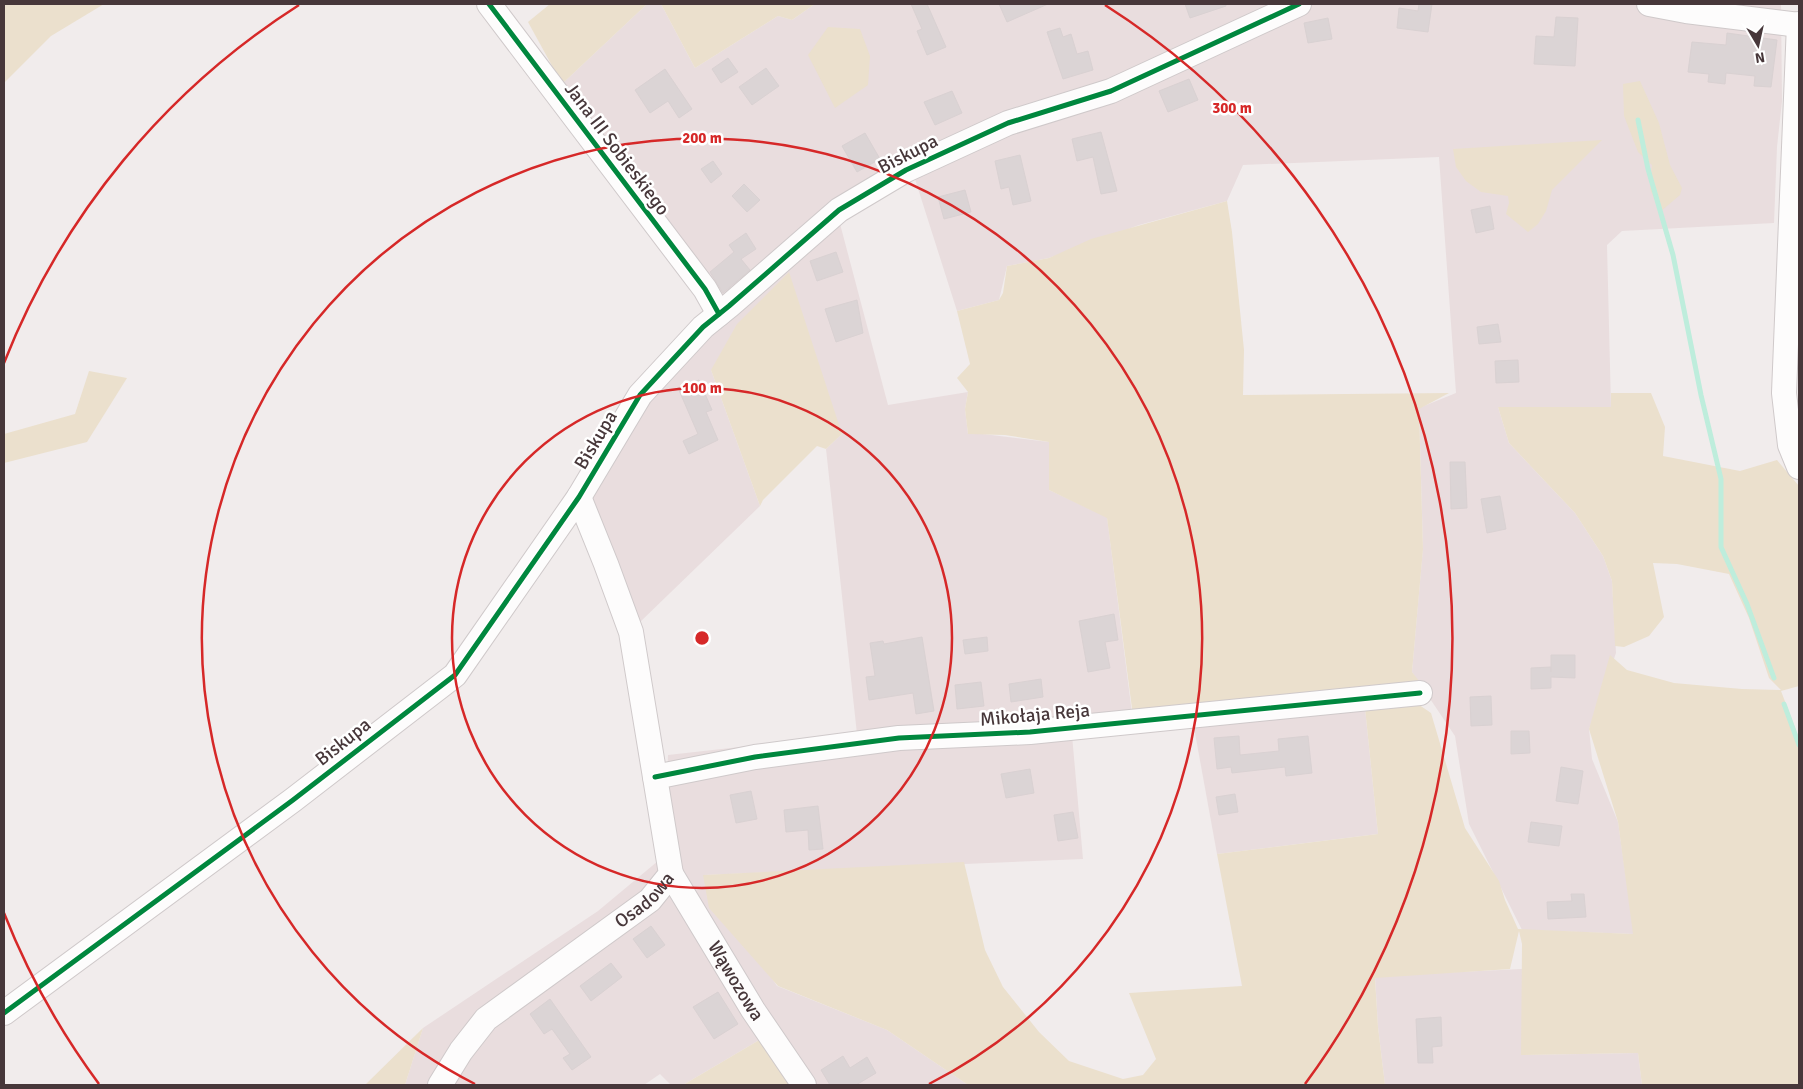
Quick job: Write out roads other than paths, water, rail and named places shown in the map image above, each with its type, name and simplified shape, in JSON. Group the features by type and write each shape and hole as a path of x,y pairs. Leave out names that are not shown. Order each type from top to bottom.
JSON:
{"street":[{"name":"Jana III Sobieskiego","path":"489,4 705,289 719,314"},
{"name":"Biskupa","path":"4,1013 293,800 455,675 579,497 640,394 703,326 839,210 906,170 1008,123 1111,91 1299,4"},
{"path":"1649,4 1686,11 1799,25 1784,393 1790,445 1799,467"},
{"name":"Osadowa","path":"440,1085 486,1019 650,900 671,874 631,632 579,497"},
{"name":"Mikołaja Reja","path":"655,777 755,756 899,738 1030,732 1420,693"},
{"name":"Wąwozowa","path":"671,874 753,1010 804,1085"}],"waterway":[{"path":"1638,120 1648,169 1673,255 1701,395 1721,479 1721,547 1747,604 1774,678"},
{"path":"1784,704 1799,745"}]}
